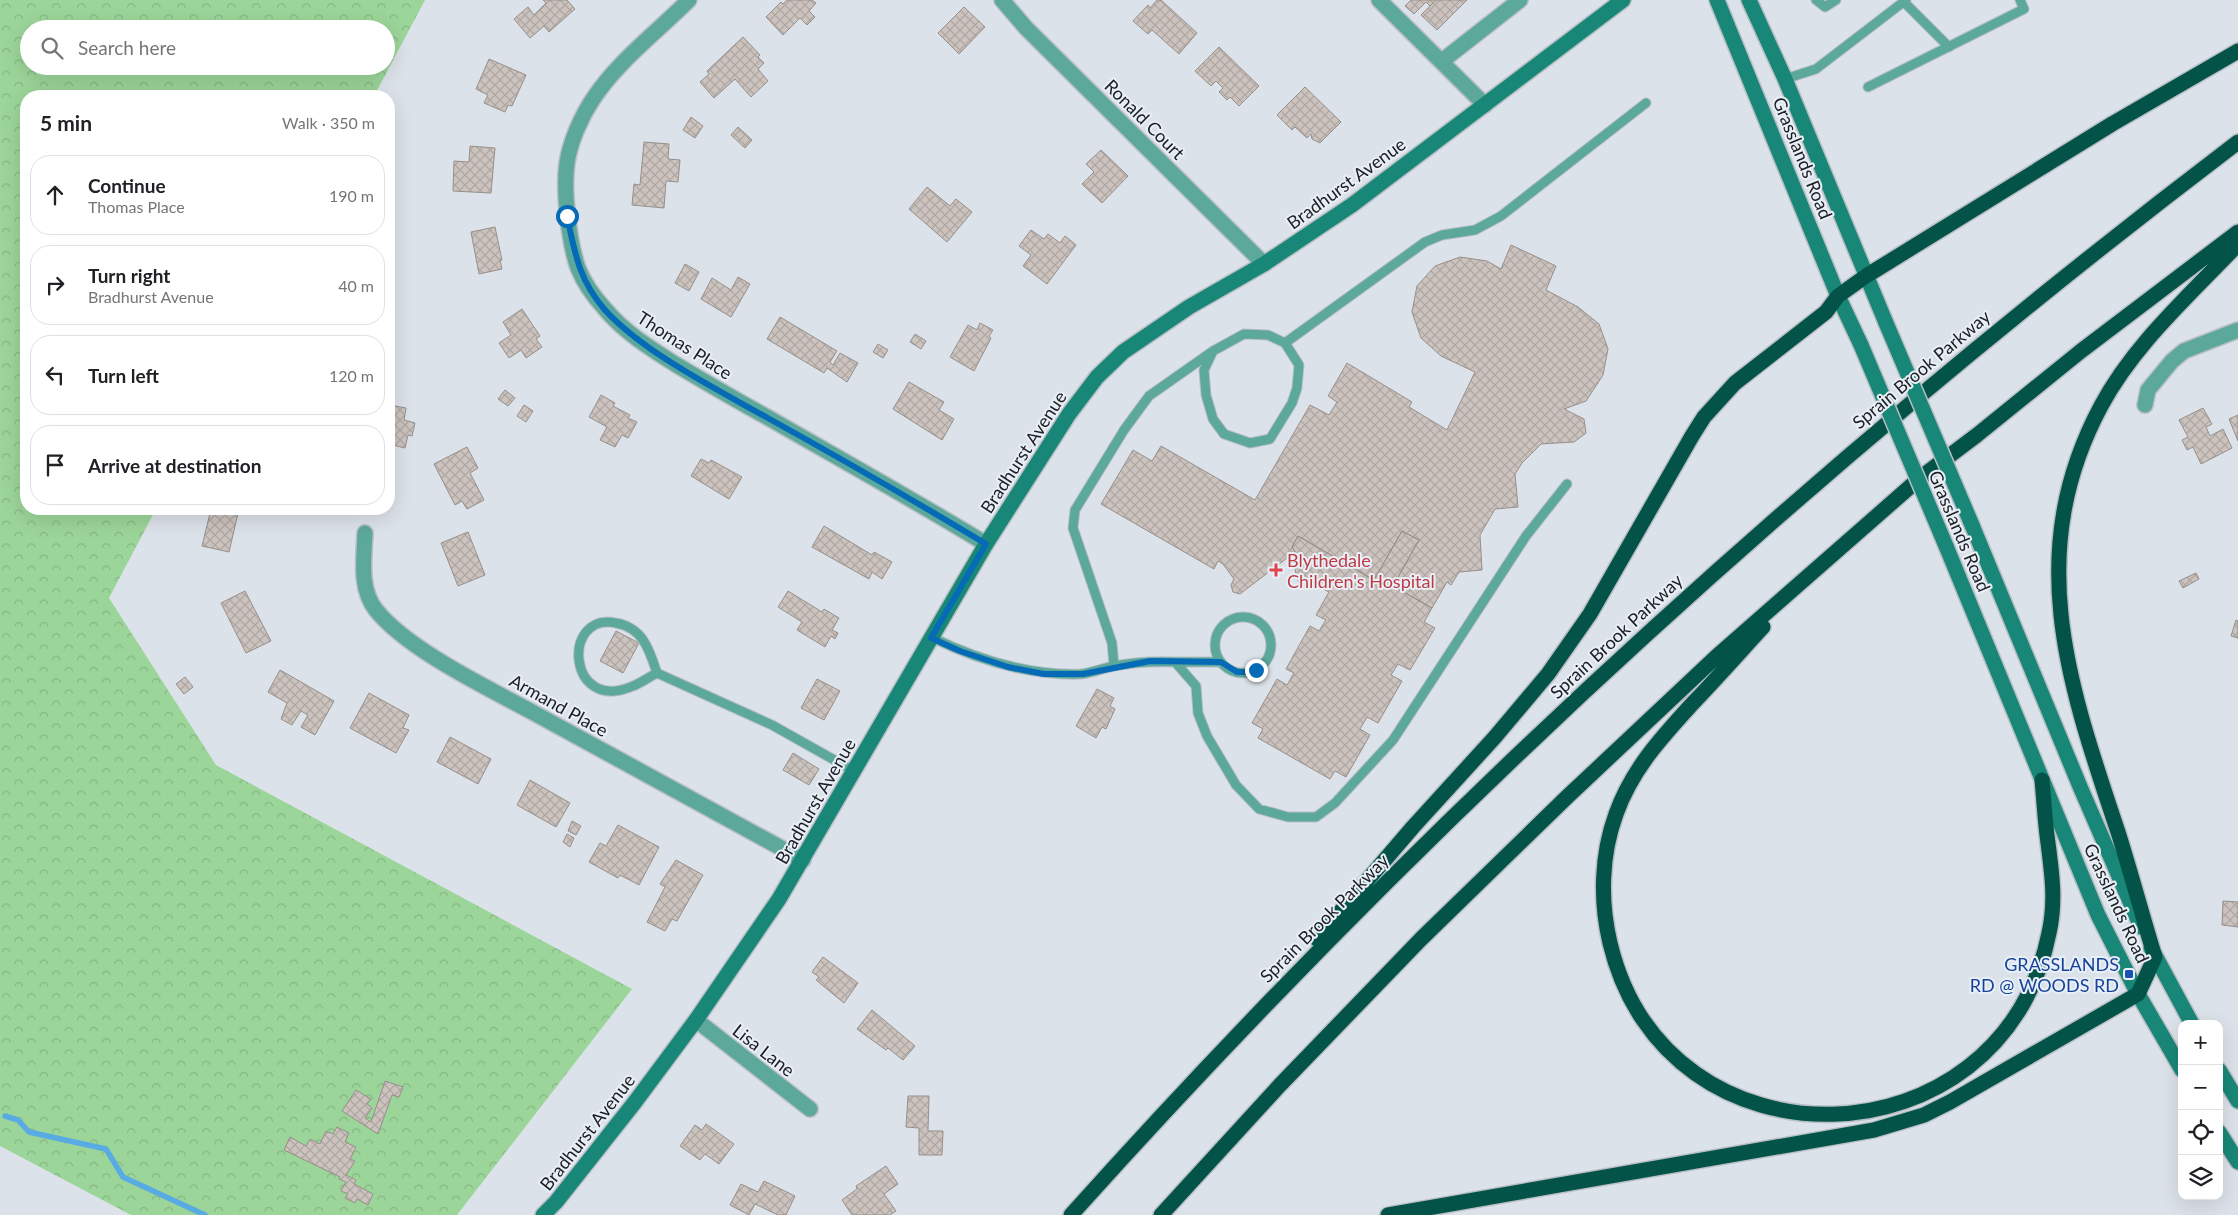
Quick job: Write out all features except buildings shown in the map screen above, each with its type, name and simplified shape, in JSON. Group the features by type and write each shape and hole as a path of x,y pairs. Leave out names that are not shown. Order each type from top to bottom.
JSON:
{"highway":[{"path":"1207,1066 1548,674 1590,614 1674,463 1704,418 1735,384 1826,312 1838,296 1866,276 2120,119 2238,51"},
{"name":"Sprain Brook Parkway","path":"1071,1215 1207,1066 1445,822 1545,727 1693,591 1826,474 2007,323 2238,142"},
{"path":"1160,1215 1280,1085 1421,939 1618,749 1819,566 1920,478 1977,435 2081,351 2238,232"},
{"path":"1388,1215 1865,1132 1900,1123 1924,1114 1974,1089 2138,994 2155,957 2100,778 2069,665 2057,589 2060,534 2064,507 2078,456 2088,432 2111,389 2148,339 2238,244"},
{"path":"1819,566 1657,742 1632,778 1614,817 1604,861 1604,909 1608,934 1622,983 1647,1026 1664,1046 1695,1072 1722,1090 1749,1102 1776,1110 1803,1114 1831,1116 1859,1113 1886,1107 1910,1099 1953,1077 1989,1048 2004,1032 2025,1000 2043,957 2049,933 2054,886 2042,780"}],"main road":[{"name":"Bradhurst Avenue","path":"543,1215 556,1202 635,1102 725,981 803,860 986,544 1069,414 1097,376 1123,352 1183,312 1264,264 1352,205 1623,0"},
{"name":"Grasslands Road","path":"1717,0 1838,296 1861,345 1946,546 2098,915 2138,994 2179,1065"},
{"name":"Grasslands Road","path":"1749,0 1972,524 2084,798 2155,957 2190,1020"},
{"path":"2223,1077 2238,1101"},
{"path":"2223,1138 2238,1162"}],"street":[{"name":"Thomas Place","path":"689,0 622,63 593,100 574,138 567,162 567,216 578,267 590,289 605,309 627,332 664,357 716,389 896,490 986,544"},
{"name":"Ronald Court","path":"1002,0 1026,28 1264,264"},
{"path":"1379,0 1485,105"},
{"path":"1442,61 1520,0"},
{"path":"2145,405 2148,390 2172,361 2184,352 2238,330"},
{"name":"Armand Place","path":"366,533 364,580 369,599 375,610 408,640 479,683 803,860"},
{"name":"Lisa Lane","path":"696,1020 810,1109"}],"lane":[{"path":"1816,0 1826,7 1836,0"},
{"path":"1868,87 2024,9 2020,0"},
{"path":"1784,79 1816,70 1905,1 1949,47"},
{"path":"1285,343 1424,242 1442,235 1475,230 1501,216 1646,103"},
{"path":"1114,666 1112,643 1073,528 1075,510 1124,430 1149,396 1213,351 1244,334 1268,335 1285,343 1299,365 1297,388 1292,403 1270,438 1250,444 1224,434 1213,419 1206,395 1204,370 1213,351"},
{"path":"1175,662 1196,686 1198,713 1207,736 1236,785 1259,809 1288,818 1316,817 1335,804 1393,740 1526,536 1567,484"},
{"path":"931,638 976,657 1008,667 1044,674 1083,674 1114,666 1150,661 1221,662 1237,672 1246,672 1256,670 1264,664 1269,656 1271,647 1270,637 1260,622 1244,617 1227,622 1220,629 1215,645 1221,662"},
{"path":"656,673 632,687 609,690 599,688 588,681 582,674 578,663 579,648 591,627 603,622 629,626 639,633 647,644 656,673 772,725 854,771"}],"green space":[{"path":"0,0 425,0 395,56 395,20 20,20 20,75 385,75 377,90 20,90 20,515 153,515 109,598 216,765 632,989 457,1215 131,1215 0,1146"}],"waterway":[{"path":"5,1116 18,1120 29,1132 106,1149 123,1177 205,1215"}],"place":[{"name":"Blythedale Children's Hospital","path":"1276,570"},
{"name":"GRASSLANDS RD @ WOODS RD","path":"2129,974"}],"route":[{"path":"567,216 578,267 590,289 605,309 627,332 716,389 905,495 986,544 931,638 960,651 1008,667 1044,674 1083,674 1114,666 1150,661 1221,662 1237,672 1256,670"}]}
